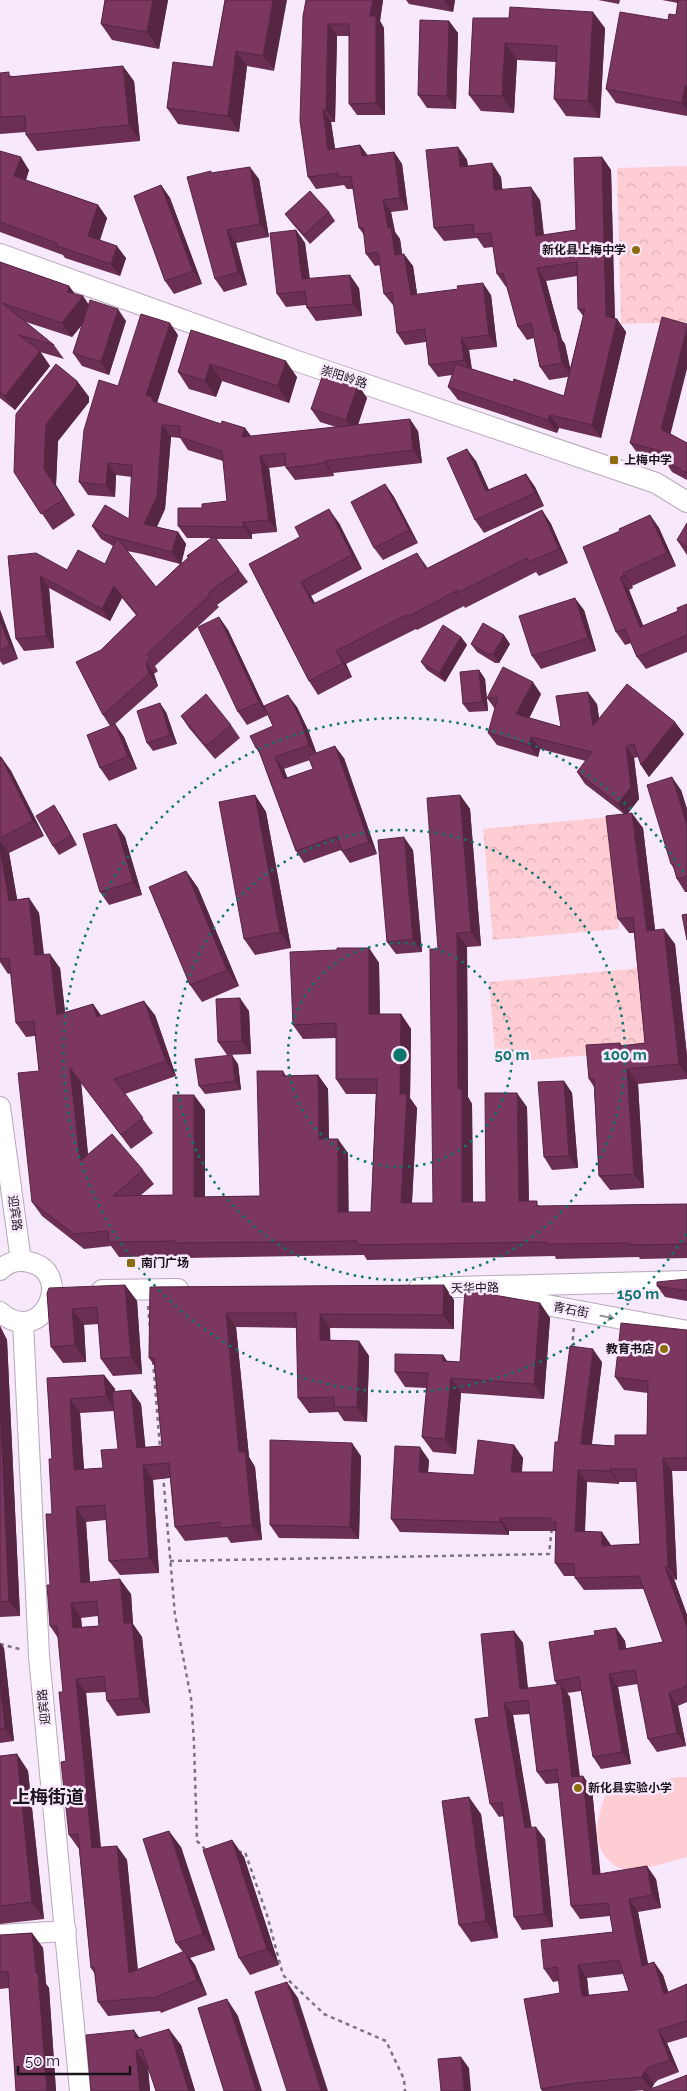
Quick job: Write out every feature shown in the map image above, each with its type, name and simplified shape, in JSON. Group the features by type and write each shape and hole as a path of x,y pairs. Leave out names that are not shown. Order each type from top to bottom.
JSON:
{"street":[{"name":"崇阳岭路","path":"0,254 297,361 656,483 687,502"},
{"name":"迎宾路","path":"0,1107 21,1260"},
{"path":"0,1270 11,1263 21,1260 31,1262 40,1266 47,1274 68,1290"},
{"name":"天华中路","path":"396,1288 687,1281"},
{"name":"青石街","path":"456,1288 687,1332"},
{"path":"0,1312 9,1319 23,1322 38,1318 50,1303 68,1290 198,1289"},
{"name":"迎宾路","path":"23,1322 39,1656 80,2091"},
{"path":"0,1935 66,1931"}],"path":[{"path":"148,1290 150,1333"},
{"path":"572,1350 576,1311"},
{"path":"152,1352 161,1452"},
{"path":"162,1472 175,1615 190,1698 194,1743 197,1841 212,1854"},
{"path":"170,1561 549,1554 552,1525"},
{"path":"237,1853 245,1852 267,1916 283,1975 324,2014 386,2041 404,2079 405,2091"}],"green space":[{"path":"687,166 687,322 621,324 617,168"},
{"path":"609,817 619,929 493,940 483,829"},
{"path":"641,968 648,1050 496,1063 489,982"},
{"path":"677,1777 687,1777 687,1857 643,1868 617,1868 605,1856 598,1840 598,1822 605,1796 617,1790"}],"building":[{"path":"105,0 153,0 147,32 101,24"},
{"path":"225,0 273,0 263,56 236,51 228,116 167,108 173,62 213,67"},
{"path":"306,0 373,0 370,16 376,16 376,103 349,104 349,24 328,24 326,110 323,110 328,150 360,145 362,156 394,152 400,198 383,200 388,228 391,227 395,255 404,254 411,295 458,289 457,286 483,283 489,335 461,338 464,360 429,365 425,329 397,333 392,292 384,294 378,252 366,254 363,227 359,228 351,176 339,177 338,173 308,177 300,121 303,16"},
{"path":"678,0 687,0 687,86 685,86 682,103 606,89 620,12 668,20 669,14 676,15"},
{"path":"510,7 593,12 588,101 554,99 557,46 505,43 502,96 469,95 473,18 509,18"},
{"path":"420,20 449,21 447,96 418,95"},
{"path":"123,66 129,125 26,135 25,116 0,117 0,73 9,72 9,77"},
{"path":"458,147 460,167 492,163 494,190 531,187 536,236 576,230 574,158 602,157 606,316 617,319 592,425 550,415 548,420 448,387 456,364 513,382 514,379 564,396 585,309 578,309 577,262 537,268 554,332 556,331 562,363 540,367 531,323 518,327 503,273 497,274 491,233 474,234 473,224 434,228 426,150"},
{"path":"0,151 21,157 14,176 98,205 88,236 117,246 111,264 57,246 57,243 0,222"},
{"path":"250,167 260,224 227,230 238,272 215,279 187,177 211,171 211,173"},
{"path":"161,185 193,271 165,281 134,196"},
{"path":"310,191 329,212 304,235 285,214"},
{"path":"296,230 302,279 350,275 353,304 307,308 305,291 277,294 270,233"},
{"path":"0,262 69,286 68,292 83,296 62,323 2,303 54,345 19,335 40,351 5,396 0,392"},
{"path":"90,300 118,309 101,362 73,353"},
{"path":"141,314 170,323 146,395 153,398 152,401 221,424 222,421 245,428 242,437 410,419 413,450 286,468 285,453 260,456 269,520 243,522 244,527 178,526 178,508 202,508 202,504 227,501 222,451 180,437 180,426 162,425 157,497 144,524 178,532 172,552 106,535 92,526 105,505 129,519 132,465 108,463 106,485 79,482 84,430 99,380 118,386"},
{"path":"662,317 687,324 661,429 687,443 687,473 665,461 669,453 630,443"},
{"path":"191,330 286,361 278,386 210,364 205,381 178,372"},
{"path":"56,364 77,381 77,385 46,424 44,469 64,499 41,514 14,472 16,414"},
{"path":"323,374 358,385 346,420 311,409"},
{"path":"467,449 486,491 526,474 535,493 475,520 447,458"},
{"path":"385,484 409,530 374,548 351,502"},
{"path":"329,509 352,555 301,582 313,604 417,553 426,569 542,510 559,549 529,562 527,558 455,594 458,590 407,617 406,615 336,651 343,663 309,681 249,564 300,537 295,527"},
{"path":"650,515 667,553 623,573 624,576 620,577 640,627 678,611 677,608 687,604 687,635 637,657 625,629 616,632 583,547 620,531 619,529"},
{"path":"687,523 687,547 677,540"},
{"path":"214,536 239,570 208,593 210,595 147,654 150,658 146,662 149,674 103,715 76,662 101,650 137,615 114,586 102,609 40,576 46,636 16,639 8,556 36,553 67,570 78,550 105,564 117,538 156,587 189,557 187,556"},
{"path":"575,598 588,638 532,656 519,616"},
{"path":"219,617 259,702 238,712 198,627"},
{"path":"0,621 10,646 0,650"},
{"path":"483,623 504,635 493,654 488,654 471,644"},
{"path":"443,625 461,637 439,673 421,662"},
{"path":"503,667 533,682 516,714 561,727 556,696 588,692 593,726 627,684 675,722 641,765 634,744 626,746 631,787 618,804 577,772 592,752 531,737 529,745 488,733 498,697 487,698"},
{"path":"479,670 482,702 463,704 460,672"},
{"path":"206,694 231,725 206,746 181,716"},
{"path":"288,695 300,718 309,745 275,757 284,779 313,769 308,756 335,746 369,842 342,851 337,836 296,851 258,748 256,748 250,736 273,726 264,706"},
{"path":"160,703 170,735 147,743 137,711"},
{"path":"115,724 128,756 100,768 87,735"},
{"path":"0,757 33,821 0,838"},
{"path":"672,777 687,825 687,876 677,879 647,785"},
{"path":"255,795 280,932 244,939 219,802"},
{"path":"460,795 471,932 457,933 458,1089 462,1089 462,1202 486,1202 485,1093 517,1093 519,1201 537,1201 537,1206 687,1204 687,1244 546,1244 546,1242 357,1245 357,1241 109,1242 108,1231 74,1234 32,1202 18,1073 39,1071 34,1021 16,1023 9,958 0,959 0,848 9,901 29,898 35,955 50,954 57,1015 93,1004 97,1017 144,1001 166,1061 114,1079 143,1118 121,1135 70,1068 80,1161 112,1134 143,1170 113,1196 173,1195 173,1095 194,1095 194,1197 260,1196 257,1071 283,1071 283,1076 318,1075 319,1139 338,1139 338,1212 371,1212 377,1079 336,1079 336,1023 293,1025 290,952 337,950 337,948 369,948 369,1014 401,1014 400,1094 407,1094 401,1203 433,1203 430,949 438,949 427,798"},
{"path":"54,805 71,836 53,846 36,816"},
{"path":"632,813 647,931 664,929 679,1064 627,1069 634,1174 599,1176 594,1079 589,1079 586,1045 620,1043 620,1046 645,1043 633,917 618,919 606,816"},
{"path":"116,824 133,882 100,892 83,834"},
{"path":"404,837 413,939 387,942 378,840"},
{"path":"186,871 227,970 190,985 149,887"},
{"path":"687,914 687,940 682,915"},
{"path":"240,998 242,1041 218,1042 216,999"},
{"path":"232,1055 235,1081 199,1086 195,1059"},
{"path":"564,1081 569,1156 544,1157 538,1082"},
{"path":"687,1279 687,1291 657,1286 657,1282"},
{"path":"125,1285 131,1357 101,1359 97,1307 72,1309 75,1345 51,1347 47,1293 49,1288"},
{"path":"444,1285 443,1315 320,1314 320,1340 359,1341 357,1407 334,1407 334,1397 298,1398 296,1313 226,1313 239,1452 245,1452 252,1525 220,1528 220,1522 175,1527 169,1463 143,1465 149,1558 109,1561 105,1505 76,1507 81,1583 120,1579 124,1623 132,1623 140,1698 107,1701 104,1676 76,1679 92,1848 117,1846 129,1973 185,1951 197,1980 151,1999 150,1997 98,2002 94,1967 91,1968 78,1834 69,1835 61,1762 66,1761 59,1692 63,1692 57,1626 50,1626 47,1585 50,1585 46,1514 52,1514 49,1459 52,1459 47,1378 104,1375 106,1396 70,1399 74,1470 103,1468 101,1450 118,1449 112,1392 131,1390 137,1448 162,1446 154,1358 149,1358 150,1287","holes":["97,1601 99,1626 73,1628 71,1603"]},
{"path":"465,1290 540,1303 534,1384 451,1378 445,1439 422,1437 428,1373 395,1372 395,1354 443,1355 443,1361 460,1362"},
{"path":"621,1323 687,1330 687,1458 663,1458 668,1567 665,1567 687,1627 687,1686 669,1693 677,1733 648,1739 635,1670 609,1674 622,1752 593,1757 579,1677 555,1681 549,1642 595,1635 594,1631 616,1628 619,1650 663,1642 639,1576 575,1578 574,1564 555,1563 556,1522 551,1522 551,1518 500,1518 500,1522 391,1519 395,1446 420,1447 419,1472 474,1475 478,1440 514,1445 511,1472 553,1472 555,1442 558,1442 570,1346 593,1349 581,1444 615,1446 615,1435 647,1435 648,1381 615,1377","holes":["610,1469 636,1469 640,1544 602,1546 602,1532 575,1531 578,1470 610,1471"]},
{"path":"0,1399 9,1601 0,1602"},
{"path":"270,1440 352,1443 350,1527 270,1525"},
{"path":"514,1631 520,1689 561,1684 572,1777 583,1776 593,1875 647,1866 652,1895 629,1899 642,1966 654,1962 664,1994 687,1984 687,2023 686,2021 658,2030 670,2060 649,2067 642,2077 576,2083 541,2089 524,1999 560,1993 557,1967 544,1969 541,1940 613,1932 608,1903 571,1906 557,1769 537,1772 528,1700 504,1703 525,1828 536,1827 544,1914 514,1917 502,1802 490,1804 475,1719 489,1717 481,1634","holes":["619,1960 629,1991 582,1996 578,1965"]},
{"path":"0,1682 5,1728 0,1729"},
{"path":"17,1754 32,1902 0,1906 0,1756"},
{"path":"469,1797 486,1921 459,1925 442,1801"},
{"path":"169,1831 203,1934 176,1943 143,1839"},
{"path":"232,1840 267,1949 239,1958 203,1850"},
{"path":"32,1933 36,1973 38,1973 47,2091 16,2091 8,1972 0,1972 0,1935"},
{"path":"287,1982 321,2091 287,2091 255,1992"},
{"path":"227,1999 256,2091 224,2091 198,2008"},
{"path":"169,2029 189,2091 156,2091 142,2049 136,2051 140,2091 91,2091 86,2035 134,2030 135,2039"},
{"path":"461,2057 464,2091 441,2091 438,2059"},
{"path":"687,2075 687,2091 643,2091 656,2087"}],"place":[{"name":"新化县上梅中学","path":"636,250"},
{"name":"上梅中学","path":"614,460"},
{"name":"南门广场","path":"131,1263"},
{"name":"教育书店","path":"664,1349"},
{"name":"新化县实验小学","path":"578,1788"}],"district":[{"name":"上梅街道","path":"48,1796"}]}
